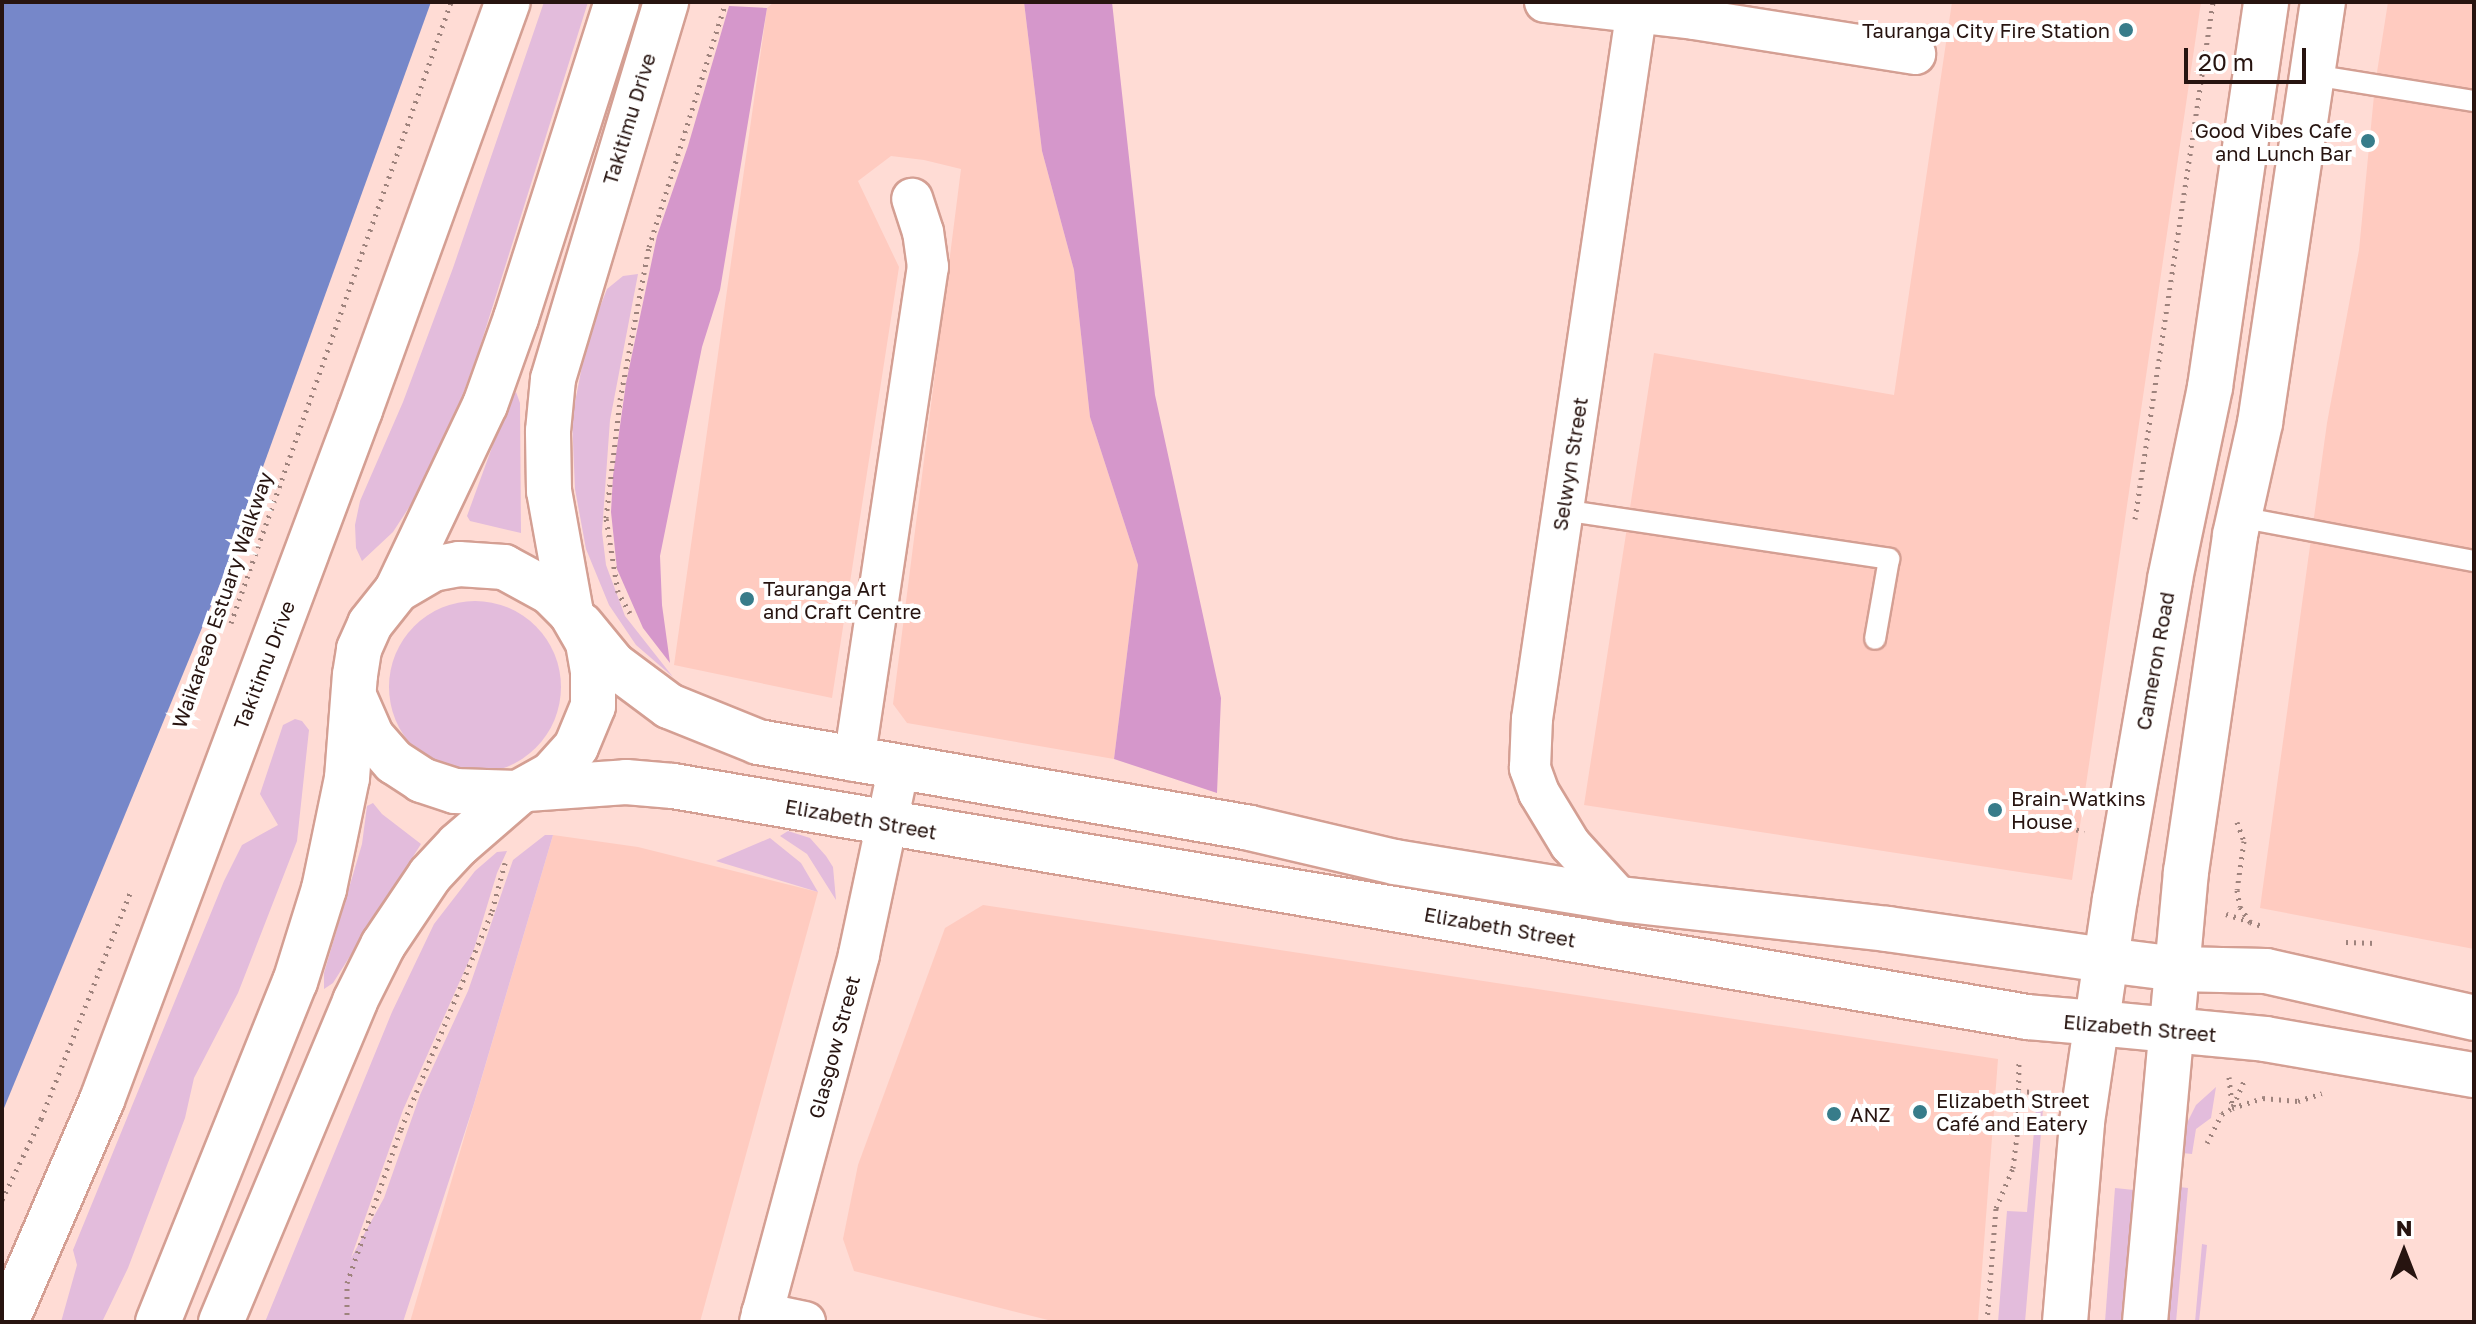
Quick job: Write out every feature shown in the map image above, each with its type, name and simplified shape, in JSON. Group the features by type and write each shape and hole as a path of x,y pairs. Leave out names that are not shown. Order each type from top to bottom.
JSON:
{"main road":[{"name":"Takitimu Drive","path":"6,1322 102,1100 360,410 508,2"},
{"path":"158,1322 251,1095 324,889 347,778 359,649 370,624 397,590 485,405 617,2"},
{"name":"Takitimu Drive","path":"576,619 549,491 548,431 553,379 666,2"},
{"name":"Cameron Road","path":"2065,1322 2082,1122 2106,960 2146,708 2210,387 2266,2"},
{"path":"2145,1322 2186,872 2239,517 2260,423 2323,2"},
{"path":"397,590 433,569 483,564 527,577 550,592 614,665 669,706 758,742 898,770 1250,828 1395,862 1620,899 1887,929 2177,969 2266,971 2368,991 2474,1018"},
{"path":"221,1322 355,1001 383,945 430,875 458,845 522,791 552,774 576,747 593,706 593,672 576,619"},
{"path":"354,696 372,737 394,762 422,780 455,791 522,791"},
{"name":"Elizabeth Street","path":"522,791 626,782 673,786 2027,1017 2265,1039 2474,1075"}],"street":[{"path":"1545,2 1637,8 1915,54"},
{"name":"Selwyn Street","path":"1620,899 1570,844 1539,793 1530,768 1532,719 1637,8"},
{"path":"854,761 928,267 923,232 912,199"},
{"name":"Glasgow Street","path":"761,1318 859,954 898,770"},
{"path":"761,1318 805,1322"}],"lane":[{"path":"2313,75 2474,101"},
{"path":"1563,510 1889,559 1875,639"},
{"path":"2239,517 2474,561"}],"path":[{"name":"Waikareao Estuary Walkway","path":"229,627 451,2"},
{"path":"632,616 618,592 606,518 620,400 649,247 726,2"},
{"path":"2134,525 2213,2"},
{"path":"2053,825 2093,832"},
{"path":"347,1322 347,1283 401,1129 492,911 499,874 511,852"},
{"path":"2,1200 41,1119 131,890"},
{"path":"2221,913 2250,922"},
{"path":"1987,1322 1996,1208 2013,1168 2022,1047"},
{"path":"2232,1108 2246,1078"},
{"path":"2229,1082 2232,1108"},
{"path":"2019,1091 2044,1093"},
{"path":"2206,1156 2211,1131 2222,1114 2232,1108 2263,1098 2298,1101"}],"shaded area":[{"path":"544,2 588,2 478,353 446,440 417,495 393,532 362,561 356,548 355,525 360,501 403,402 453,268"},
{"path":"774,2 1024,2 1042,151 1074,270 1090,417 1138,565 1114,759 907,723 893,704 961,169 924,160 891,156 858,181 899,267 832,698 674,665 767,8"},
{"path":"1024,2 1112,2 1155,395 1221,698 1217,793 1114,759 1138,565 1090,417 1074,270 1042,151"},
{"path":"1952,2 2201,2 2072,880 1584,805 1654,353 1894,395"},
{"path":"2388,2 2474,2 2474,949 2260,908 2327,423 2359,250 2375,85"},
{"path":"729,6 767,8 720,290 702,347 660,556 662,605 670,663 643,628 617,569 611,512 613,476 626,383 657,236 688,146"},
{"path":"638,274 610,420 602,532 606,565 625,616 673,677 636,645 609,605 586,549 575,489 572,418 587,340 607,289 623,276"},
{"path":"516,392 520,403 521,533 470,521 467,516 510,398"},
{"path":"475,601 508,608 536,626 554,654 561,687 554,720 536,748 508,766 475,773 442,766 414,748 396,720 389,687 396,654 414,626 442,608"},
{"path":"295,719 302,721 309,730 297,841 238,993 194,1078 185,1118 128,1268 102,1322 61,1322 77,1265 73,1250 224,881 242,845 278,825 260,794 283,725"},
{"path":"373,803 382,814 421,844 333,983 324,989 324,973 362,844 367,806"},
{"path":"788,831 810,838 826,856 833,867 836,900 807,854 780,836"},
{"path":"545,835 553,835 473,1107 403,1322 265,1322 392,1012 434,924 475,871 497,852 507,851 497,873 474,949 403,1110 351,1258 384,1198 420,1095 468,991 513,860"},
{"path":"553,835 638,847 818,892 700,1322 410,1322"},
{"path":"770,838 801,863 818,892 716,861"},
{"path":"983,905 1998,1059 1978,1322 1056,1322 854,1271 843,1239 858,1165 945,928"},
{"path":"2216,1087 2211,1118 2196,1129 2192,1154 2182,1153 2187,1123 2196,1105"},
{"path":"2036,1108 2043,1109 2025,1322 1998,1322 2007,1211 2027,1212"},
{"path":"2179,1187 2188,1188 2176,1322 2166,1322"},
{"path":"2115,1188 2134,1190 2128,1273 2123,1322 2105,1322"},
{"path":"2202,1244 2207,1245 2199,1322 2195,1322"}],"water":[{"path":"2,2 431,2 225,572 2,1113"}],"place":[{"name":"Tauranga City Fire Station","path":"2126,30"},
{"name":"Good Vibes Cafe and Lunch Bar","path":"2368,141"},
{"name":"Tauranga Art and Craft Centre","path":"747,599"},
{"name":"Brain-Watkins House","path":"1995,810"},
{"name":"Elizabeth Street Café and Eatery","path":"1920,1112"},
{"name":"ANZ","path":"1834,1114"}]}
